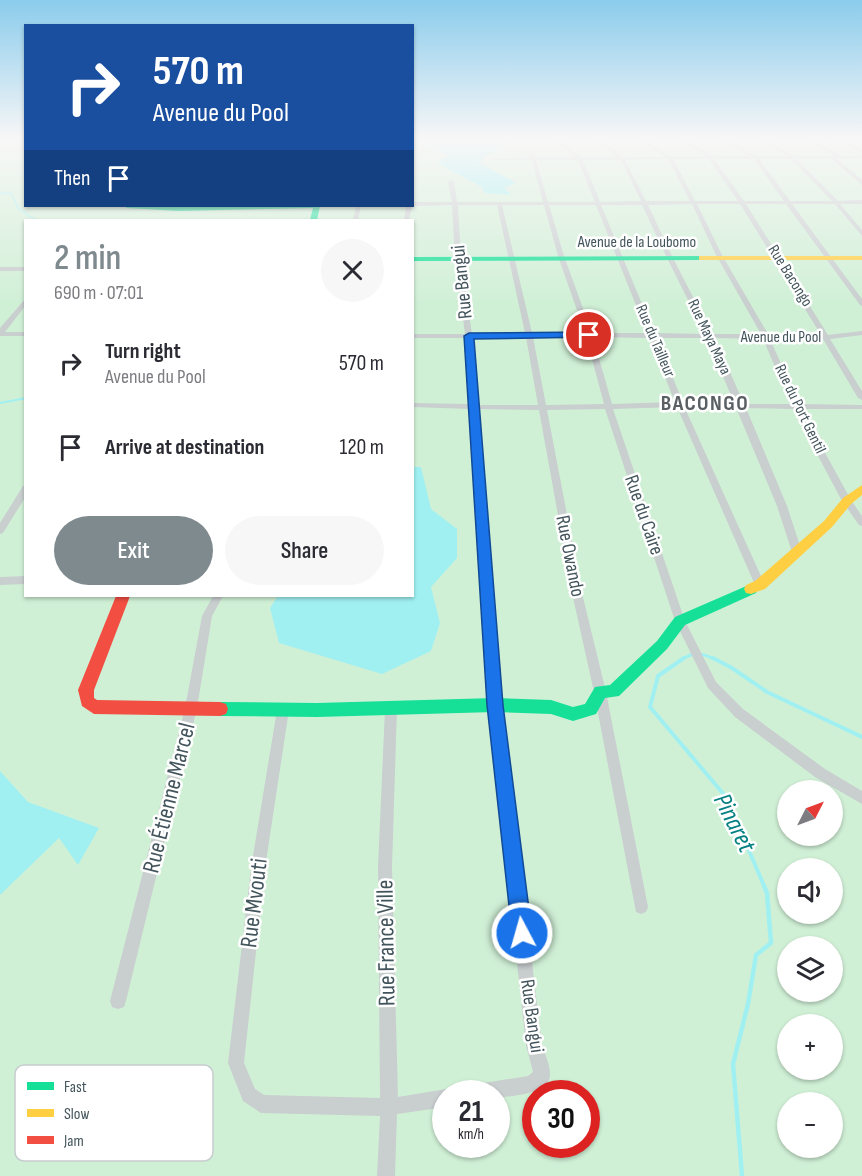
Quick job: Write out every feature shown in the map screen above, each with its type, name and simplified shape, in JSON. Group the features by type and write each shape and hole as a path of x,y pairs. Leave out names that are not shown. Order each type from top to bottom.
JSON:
{"street":[{"name":"Rue Bangui","path":"454,194 458,258 469,336 495,705 534,1046 542,1075 532,1084 510,1088"},
{"name":"Rue du Caire","path":"544,194 562,257 589,335 609,408 680,621 712,685 726,701 820,773 862,798"},
{"name":"Rue du Tailleur","path":"594,194 682,404 691,432 760,585"},
{"name":"Rue Maya Maya","path":"640,194 669,257 710,336 741,406 782,506 797,552"},
{"name":"Rue du Port Gentil","path":"690,194 720,257 766,337 796,407 847,501 862,523"},
{"name":"Rue Bacongo","path":"736,194 778,256 862,398"},
{"path":"782,194 862,304"},
{"path":"828,194 862,234"},
{"path":"414,205 862,202"},
{"name":"Rue Owando","path":"499,204 529,337 577,593 600,692 641,908"},
{"path":"144,207 178,209 267,207"},
{"name":"Avenue de la Loubomo","path":"414,258 862,256"},
{"path":"1,270 24,269"},
{"path":"0,334 24,303"},
{"name":"Avenue du Pool","path":"414,336 827,337 862,333"},
{"path":"0,334 24,334"},
{"path":"414,405 474,408 609,408 682,404"},
{"path":"741,406 862,407"},
{"path":"123,597 86,690 87,701 94,707 283,710 495,705 551,707 573,714 590,709 600,692 614,691 662,645 680,621 760,585 828,524 847,501 862,489"},
{"path":"0,531 24,491"},
{"path":"0,581 24,580"},
{"name":"Rue Étienne Marcel","path":"118,1001 191,708 207,616 217,597"},
{"name":"Rue France Ville","path":"386,1176 389,1107 385,867 391,709"},
{"name":"Rue Mvouti","path":"283,710 258,868 236,1063 249,1095 261,1104 389,1107"},
{"path":"389,1107 432,1100"}],"green space":[{"path":"0,194 24,194 24,207 414,207 414,194 862,194 862,1176 0,1176"}],"water":[{"path":"414,467 421,467 431,509 457,529 457,558 431,587 440,623 431,651 382,674 279,643 270,608 277,597 414,597"},
{"path":"0,771 28,802 99,828 78,865 59,838 0,895"}],"waterway":[{"name":"Pinaret","path":"11,194 18,208 34,219"},
{"name":"Pinaret","path":"0,403 24,398"},
{"name":"Pinaret","path":"682,660 698,654 716,660"},
{"name":"Pinaret","path":"713,658 767,692 862,737"},
{"name":"Pinaret","path":"682,660 658,676 650,707 726,797 765,888"},
{"name":"Pinaret","path":"742,1176 733,1064 748,1004 756,955 771,943 767,893 764,886"}],"traffic: fast":[{"path":"144,207 178,209 267,207"},
{"path":"314,219 317,207"},
{"path":"414,259 702,258"},
{"path":"220,709 317,710 495,705 551,707 573,714 590,709 600,692 614,691 662,645 680,621 751,589"}],"traffic: slow":[{"path":"702,258 862,258"},
{"path":"751,589 760,585 828,524 847,501 862,489"}],"traffic: jam":[{"path":"123,597 86,690 87,701 94,707 220,709"}],"district":[{"name":"BACONGO","path":"705,403"}],"route":[{"path":"522,933 495,705 469,336 589,335"}]}
